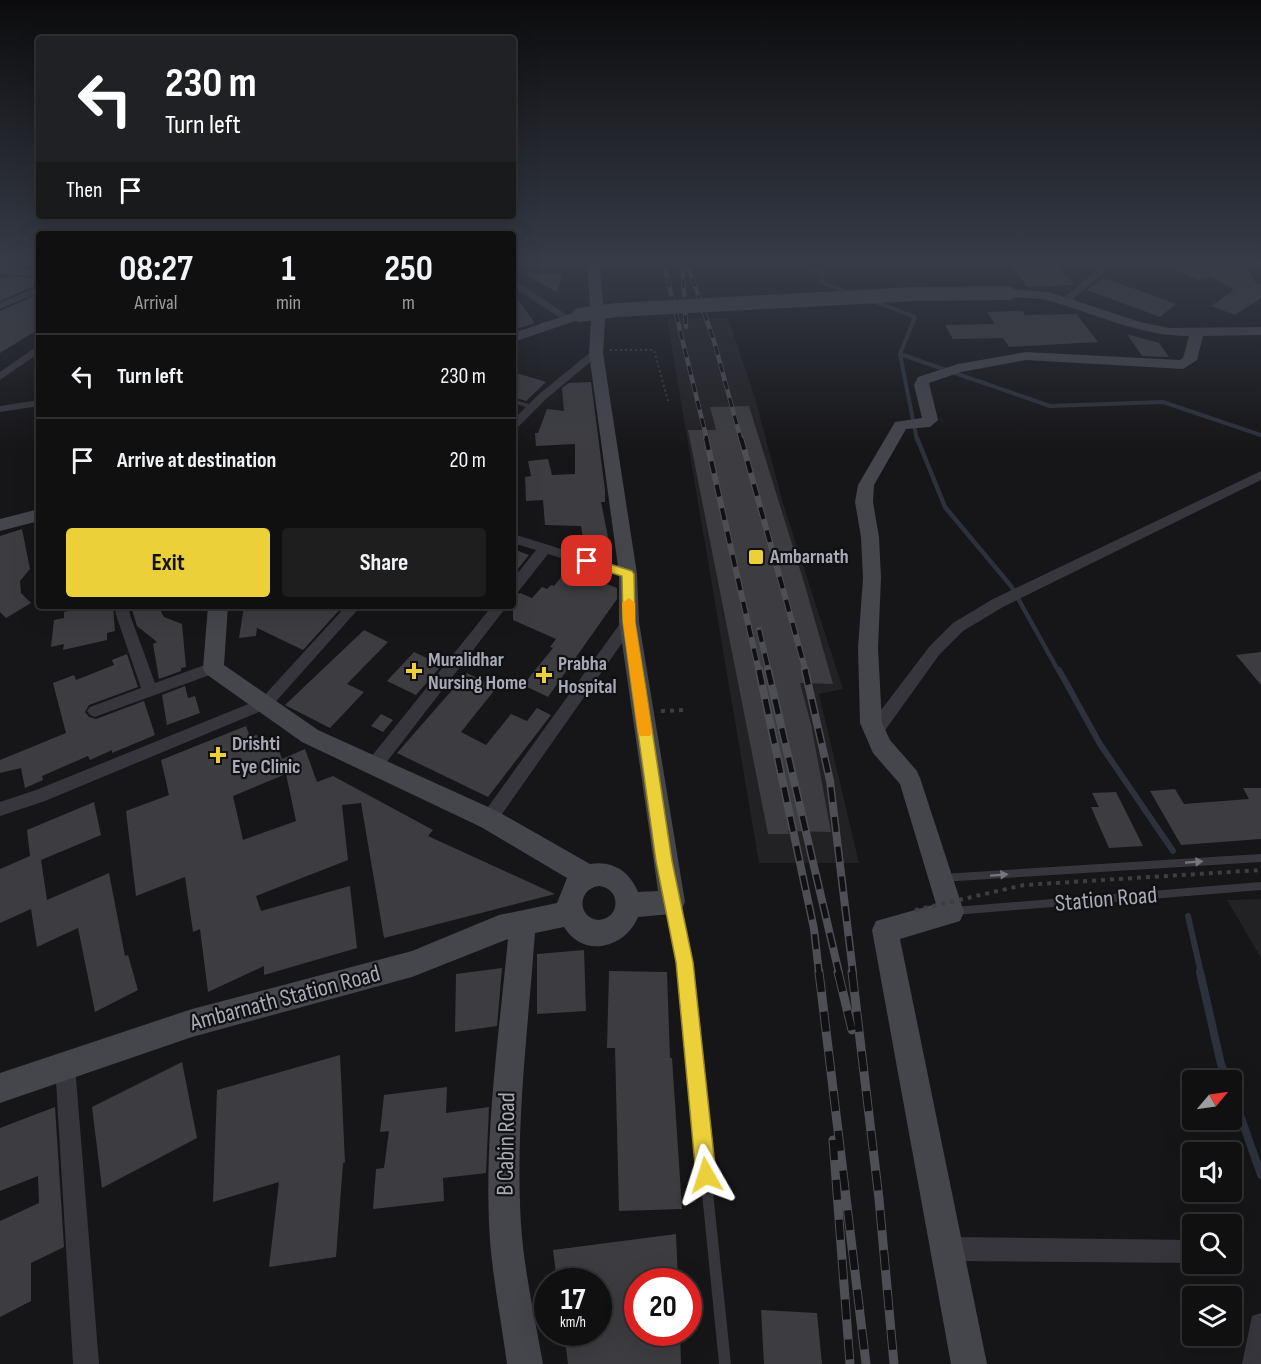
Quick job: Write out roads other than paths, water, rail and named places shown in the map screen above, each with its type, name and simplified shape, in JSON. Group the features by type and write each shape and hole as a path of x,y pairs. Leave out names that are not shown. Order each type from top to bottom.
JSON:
{"street":[{"path":"516,337 552,325"},
{"path":"598,325 596,352 628,574 629,622 672,902 629,905"},
{"path":"1120,325 1136,330 1196,336 1261,338"},
{"path":"1133,325 1196,336 1261,331"},
{"path":"969,1364 885,930 951,912 909,778 887,755 872,723 868,648 872,578 870,537 864,502 866,485 901,425 930,420 921,385 923,380 950,371 1026,357 1183,365 1190,360 1196,336"},
{"path":"0,377 36,350"},
{"path":"516,423 596,352"},
{"path":"0,409 36,403"},
{"path":"875,731 934,651 958,627 1028,588 1258,479"},
{"path":"0,525 36,516"},
{"path":"516,539 628,574"},
{"path":"516,585 545,548"},
{"path":"122,609 150,691"},
{"path":"213,668 218,609"},
{"path":"0,808 39,795 266,703 351,609"},
{"path":"373,768 498,609"},
{"path":"489,819 629,622"},
{"path":"95,711 213,668"},
{"path":"213,668 310,736 373,768 489,819 589,877 608,877 617,881 624,888 629,905 622,923 605,933 585,931 577,925 570,913 569,898 573,889 589,877"},
{"name":"Ambarnath Station Road","path":"0,1088 192,1023 412,964 499,928 570,913"},
{"name":"B Cabin Road","path":"523,923 515,1021 504,1110 505,1214 525,1364"},
{"path":"65,1065 86,1364"},
{"path":"947,1249 1182,1252"},
{"path":"1255,1364 1261,1325"}],"lane":[{"path":"516,402 532,407"},
{"path":"941,878 1261,858"},
{"name":"Station Road","path":"951,912 1261,886"},
{"path":"672,902 684,962 725,1364"}],"waterway":[{"path":"900,354 912,325"},
{"path":"900,354 1050,406 1163,402 1261,435"},
{"path":"900,354 917,440"},
{"path":"917,438 945,507 1011,586 1059,672"},
{"path":"1059,670 1100,744 1173,851"},
{"path":"1188,916 1201,973"},
{"path":"1200,972 1223,1070"},
{"path":"1242,1121 1261,1175"}],"railway":[{"path":"679,325 707,440"},
{"path":"708,325 741,440"},
{"path":"706,438 759,672"},
{"path":"741,438 806,672"},
{"path":"759,630 769,672"},
{"path":"759,670 814,929 819,973"},
{"path":"768,670 839,973"},
{"path":"805,670 830,781 853,973"},
{"path":"819,972 866,1364"},
{"path":"838,972 852,1030"},
{"path":"852,972 879,1199 894,1364"},
{"path":"833,1140 850,1364"}],"place":[{"name":"Ambarnath","path":"756,557"},
{"name":"Muralidhar Nursing Home","path":"414,671"},
{"name":"Prabha Hospital","path":"544,675"},
{"name":"Drishti Eye Clinic","path":"218,755"}]}
